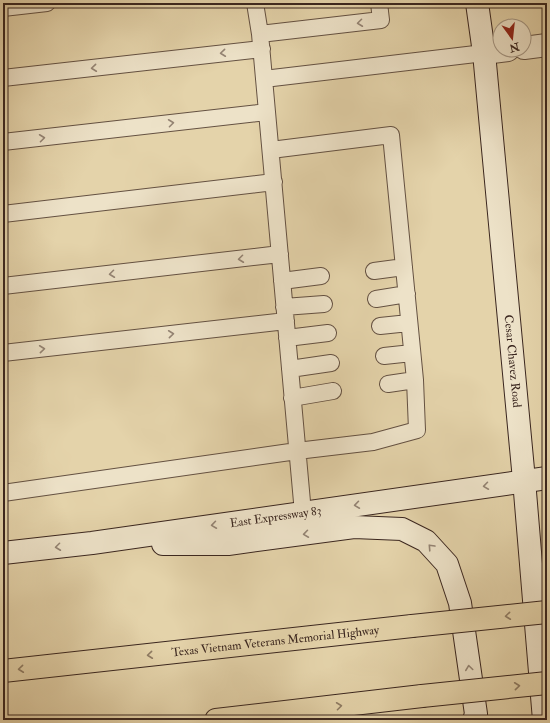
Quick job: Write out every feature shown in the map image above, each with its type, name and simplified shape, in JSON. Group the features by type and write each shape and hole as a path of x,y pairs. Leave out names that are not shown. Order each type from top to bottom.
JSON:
{"highway":[{"name":"Texas Vietnam Veterans Memorial Highway","path":"3,671 547,612"},
{"path":"216,720 547,683"}],"main road":[{"name":"Cesar Chavez Road","path":"477,3 484,53 524,480 544,720"},
{"path":"532,47 547,45"},
{"path":"484,53 492,52"},
{"name":"East Expressway 83","path":"3,553 92,543 524,480 547,478"},
{"path":"92,543 228,544 354,527 402,530 426,541 447,564 460,603 476,714 474,720"}],"lane":[{"path":"3,8 47,3"},
{"path":"255,3 261,41 303,513"},
{"path":"3,78 261,41 381,20 380,3"},
{"path":"264,79 484,53"},
{"path":"3,142 267,112"},
{"path":"3,493 297,451 372,442 417,430 415,380 391,135 271,150"},
{"path":"3,214 274,182"},
{"path":"3,286 280,254"},
{"path":"374,271 404,267"},
{"path":"282,281 321,276"},
{"path":"376,298 407,294"},
{"path":"3,353 285,314 324,304"},
{"path":"380,326 409,323"},
{"path":"287,338 328,333"},
{"path":"384,356 412,353"},
{"path":"290,368 331,363"},
{"path":"388,384 415,380"},
{"path":"292,398 333,391"}]}
